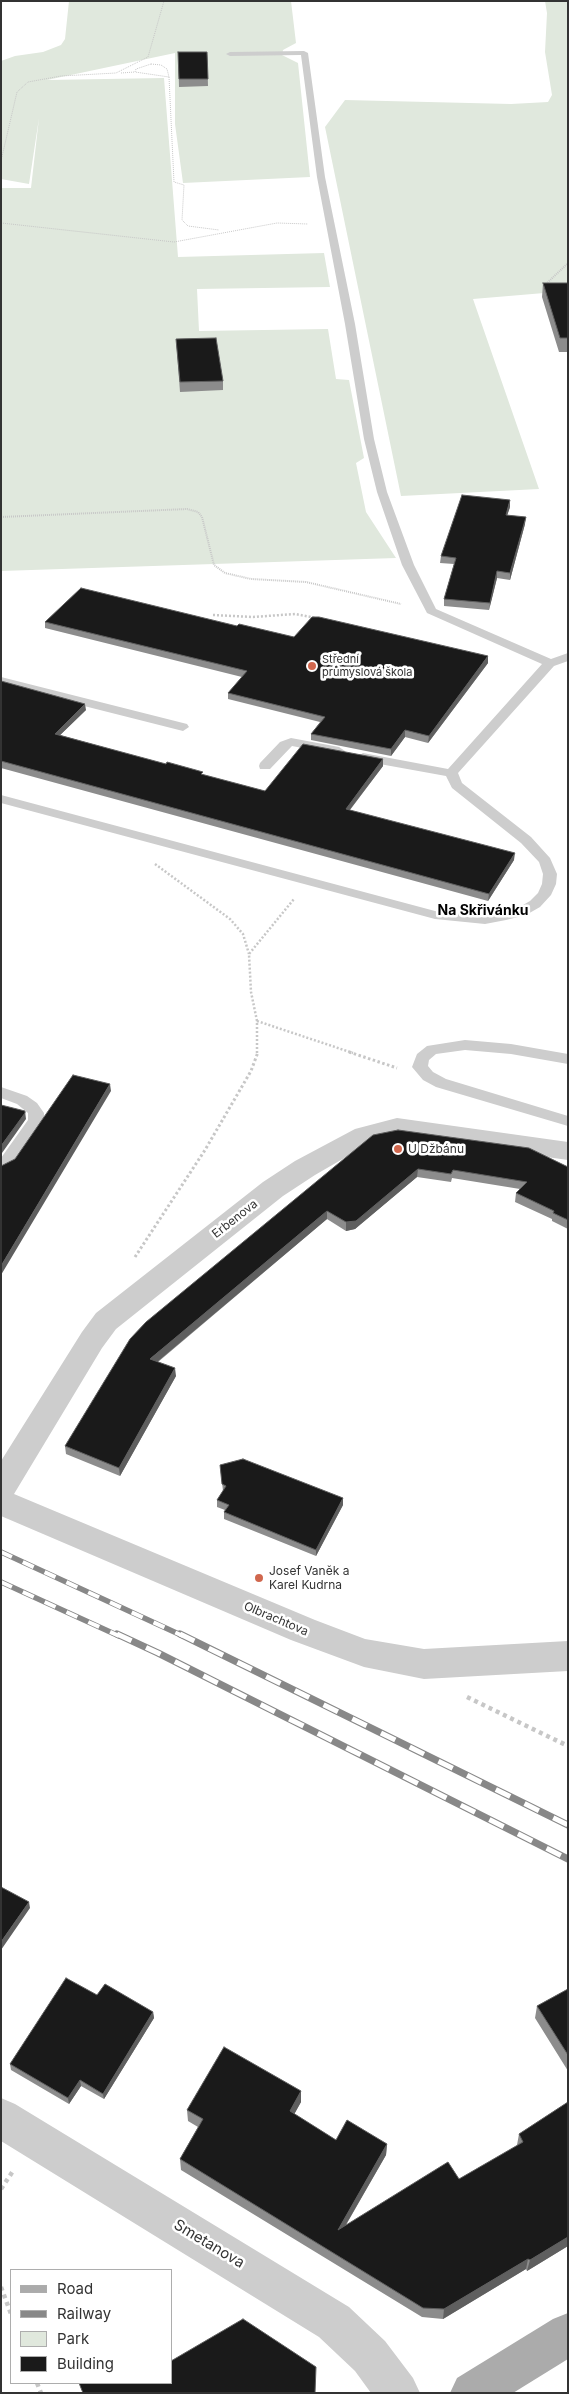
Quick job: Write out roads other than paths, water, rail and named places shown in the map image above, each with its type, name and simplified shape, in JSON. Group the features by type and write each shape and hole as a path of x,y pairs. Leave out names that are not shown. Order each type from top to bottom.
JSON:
{"main road":[{"path":"472,2393 568,2334"}],"street":[{"name":"Erbenova","path":"1,1488 92,1340 106,1321 125,1304 273,1189 305,1168 364,1135 397,1128 419,1129 568,1151"},
{"name":"Olbrachtova","path":"1,1502 326,1639 364,1653 424,1664 568,1656"},
{"name":"Smetanova","path":"1,2118 273,2282 334,2322 364,2350 398,2393"}],"lane":[{"path":"230,54 304,53 312,99 315,142 350,324 369,439 382,492 408,565 431,611 550,663"},
{"path":"451,773 550,663 568,657"},
{"path":"1,681 183,726"},
{"path":"1,799 452,918 485,920 521,912 535,904 544,895 549,884 550,874 545,860 526,840 458,785 451,773 292,742 284,744 264,766"},
{"path":"568,1059 480,1045 444,1046 432,1050 422,1058 420,1067 428,1076 441,1083 568,1121"},
{"path":"1,1092 22,1100 32,1108 36,1113 36,1121 8,1161 1,1167"}],"railway":[{"path":"1,1552 183,1636"},
{"path":"1,1582 119,1636"},
{"path":"117,1634 568,1859"},
{"path":"180,1634 568,1825"}],"place":[{"name":"Střední průmyslová škola","path":"312,666"},
{"name":"U Džbánu","path":"398,1149"},
{"name":"Josef Vaněk a Karel Kudrna","path":"259,1578"}],"district":[{"name":"Na Skřivánku","path":"483,911"}]}
